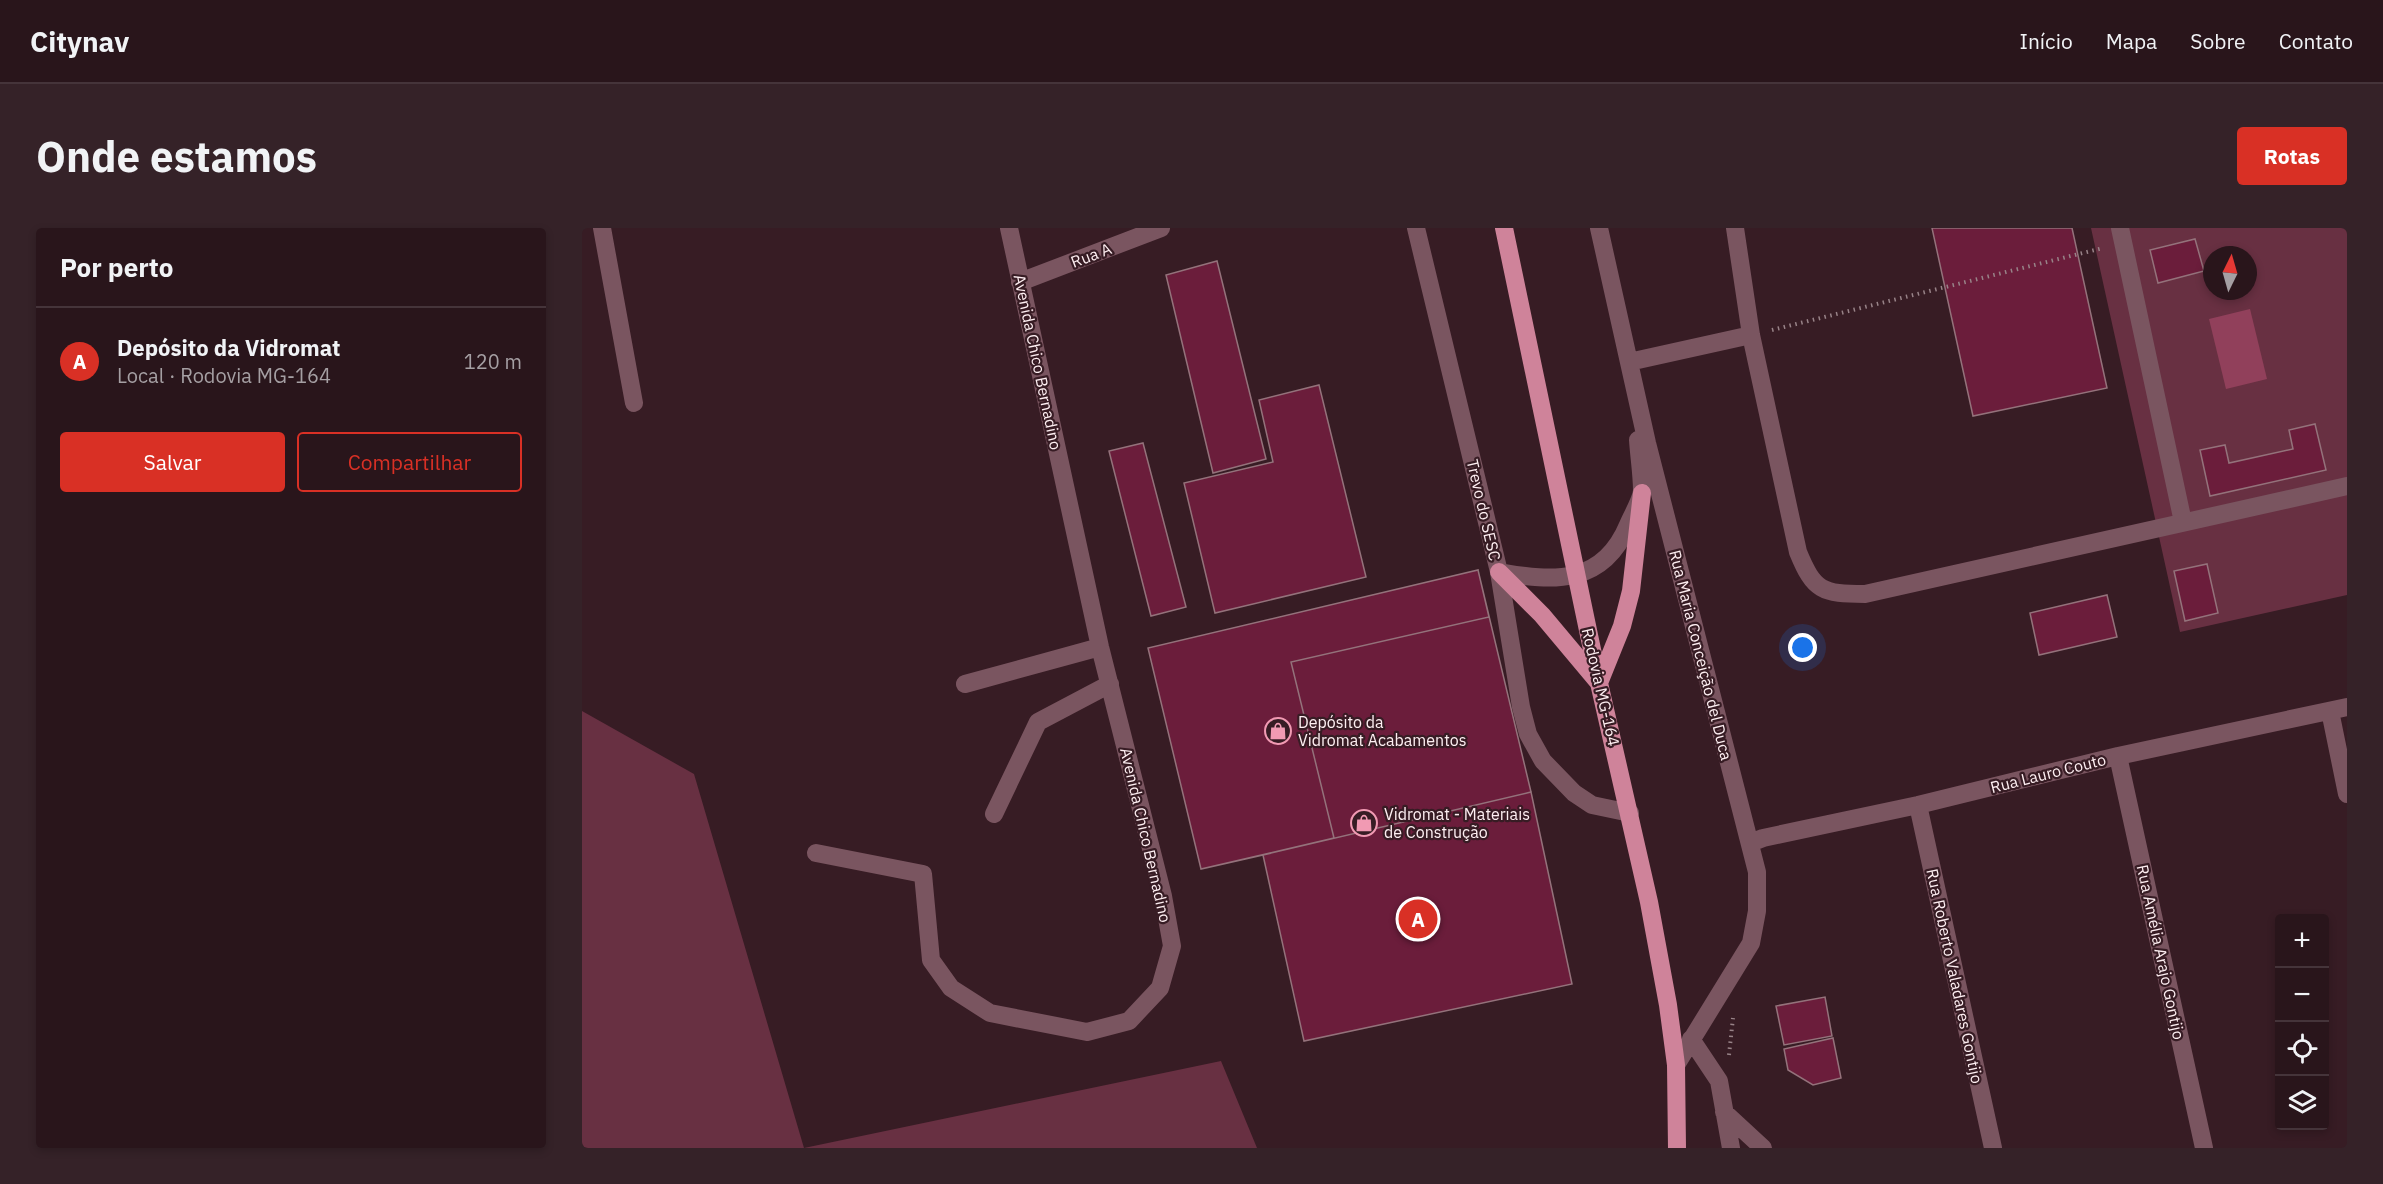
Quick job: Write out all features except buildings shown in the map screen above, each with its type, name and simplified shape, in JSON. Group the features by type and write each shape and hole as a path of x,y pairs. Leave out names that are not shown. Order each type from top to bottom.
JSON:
{"main road":[{"name":"Rodovia MG-164","path":"1504,228 1599,683 1651,913 1668,1005 1676,1065 1677,1148"},
{"path":"1498,572 1542,615 1599,683 1623,626 1631,591 1642,493"}],"street":[{"path":"602,228 634,403"},
{"name":"Avenida Chico Bernadino","path":"816,853 923,874 931,960 951,988 990,1012 1087,1032 1129,1021 1160,988 1172,946 1163,896 1100,647 1009,228"},
{"name":"Rua A","path":"1020,282 1161,228"},
{"name":"Trevo do SESC","path":"1416,228 1498,572 1551,578 1576,575 1602,562 1612,554 1623,537 1642,493 1633,384"},
{"name":"Rua Maria Conceição del Duca","path":"1599,228 1633,384 1757,872 1757,911 1751,943 1676,1065"},
{"path":"1735,228 1751,335 1798,552 1809,578 1822,588 1840,594 1865,594 2347,486"},
{"path":"2121,236 2182,522"},
{"path":"1629,362 1751,335"},
{"path":"1498,572 1521,707 1528,734 1543,761 1574,793 1592,805 1630,813"},
{"path":"965,684 1100,647"},
{"path":"994,814 1038,722 1110,684"},
{"path":"2338,709 2347,794"},
{"name":"Rua Lauro Couto","path":"1750,843 1763,838 1918,805 2118,756 2338,709"},
{"name":"Rua Amélia Arajo Gontijo","path":"2118,756 2204,1148"},
{"name":"Rua Roberto Valadares Gontijo","path":"1918,805 1993,1148"},
{"path":"1691,1039 1719,1081 1731,1148"},
{"path":"1724,1112 1763,1148"}],"path":[{"path":"1751,335 2121,236"}],"shaded area":[{"path":"2091,228 2347,228 2347,595 2180,632"},
{"path":"2250,309 2267,379 2226,389 2209,319"},
{"path":"582,711 694,774 804,1148 582,1148"},
{"path":"1221,1061 1257,1148 804,1148"}],"place":[{"name":"Depósito da Vidromat Acabamentos","path":"1278,731"},
{"name":"Vidromat - Materiais de Construção","path":"1364,823"},
{"name":"Depósito da Vidromat","path":"1418,919"}]}
